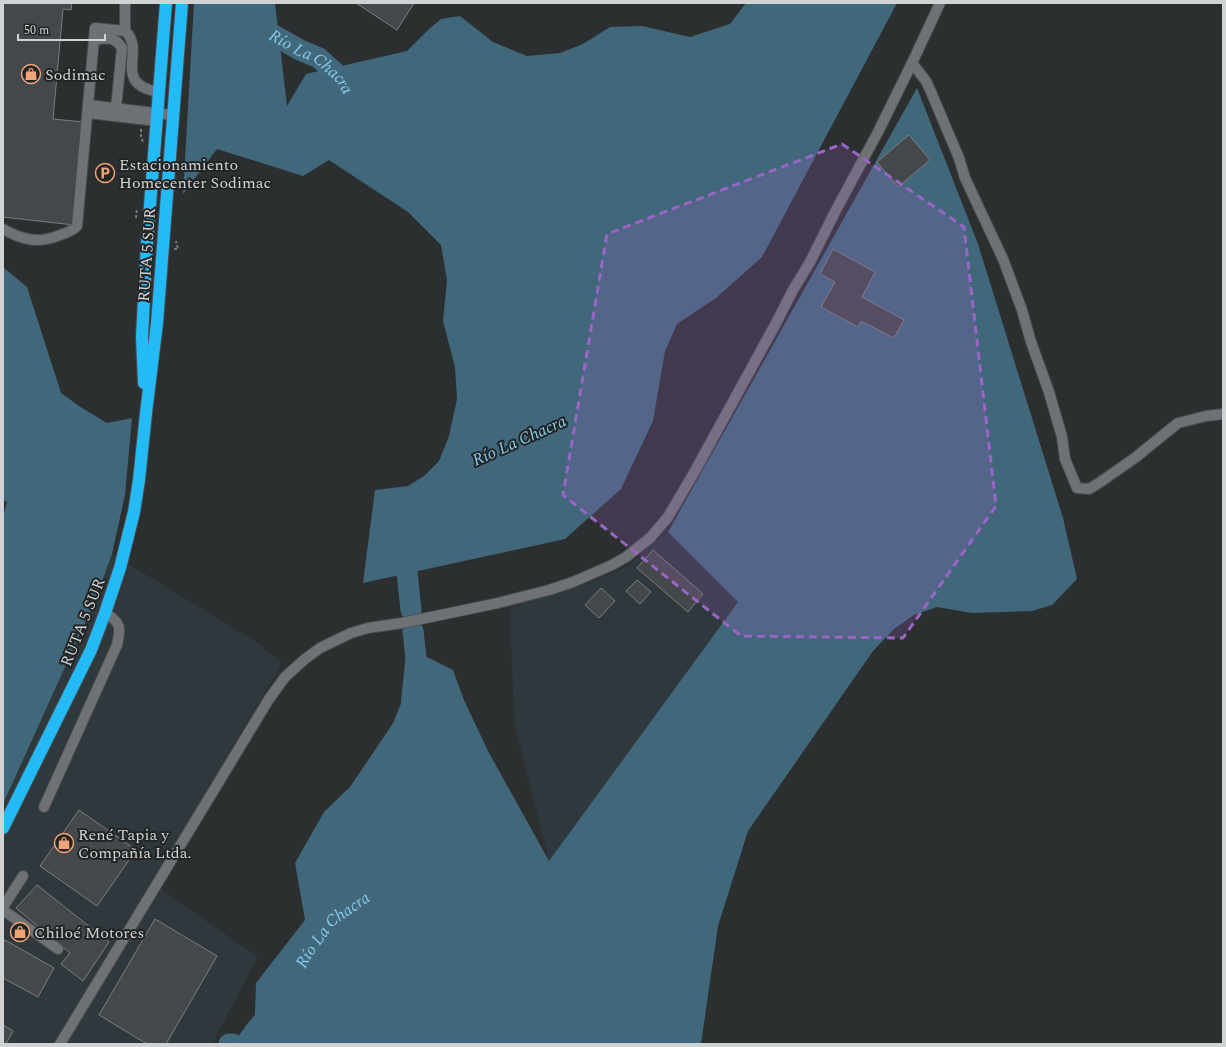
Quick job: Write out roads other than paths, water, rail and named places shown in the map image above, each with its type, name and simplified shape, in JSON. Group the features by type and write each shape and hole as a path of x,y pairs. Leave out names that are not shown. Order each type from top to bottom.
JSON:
{"highway":[{"name":"RUTA 5 SUR","path":"146,413 142,337 147,243 166,3"},
{"name":"RUTA 5 SUR","path":"3,828 90,650 105,613 120,568 134,512 158,323 172,115 182,3"},
{"path":"159,92 170,84 176,72"}],"street":[{"path":"116,108 125,31 125,3"},
{"path":"60,1044 269,699 279,684 298,665 320,648 335,640 368,628 402,623 511,600 574,582 626,557 639,548 660,528 695,472 793,290 810,262 878,132 940,3"},
{"path":"3,229 21,237 43,241 70,232 77,226 95,28 125,31 130,35 133,50 131,70 135,80 147,90 159,92"},
{"path":"94,40 108,38 112,39 119,43 122,48"},
{"path":"912,64 926,81 959,158 965,178 1003,259 1022,310 1062,437 1067,464 1077,488 1088,489 1099,483 1136,457 1178,423 1206,416 1223,414"},
{"path":"88,109 116,108 157,117"},
{"path":"88,109 157,117 172,115"},
{"path":"44,807 117,645 119,632 115,618 105,613"},
{"path":"23,876 3,908 58,949"}],"waterway":[{"name":"Río La Chacra","path":"235,3 270,33 300,50 319,58 341,78 352,97 351,110 344,137 351,159 395,163 406,168 419,165 441,166 457,171 465,184 454,199 444,207 437,218 457,246 479,272 480,305 488,318 499,324 528,350 544,353 559,350 577,357 588,371 592,387 584,404 576,415 565,423 538,430 496,452 445,475 430,490 410,540 406,563 411,610"},
{"name":"Río La Chacra","path":"246,1044 280,1002 304,958 330,921 368,895 378,868 379,841 368,810 370,781 389,760 411,707 416,658 413,631"}],"place":[{"name":"Sodimac","path":"31,74"},
{"name":"Estacionamiento Homecenter Sodimac","path":"105,173"},
{"name":"René Tapia y Compañía Ltda.","path":"64,843"},
{"name":"Chiloé Motores","path":"20,932"}]}
